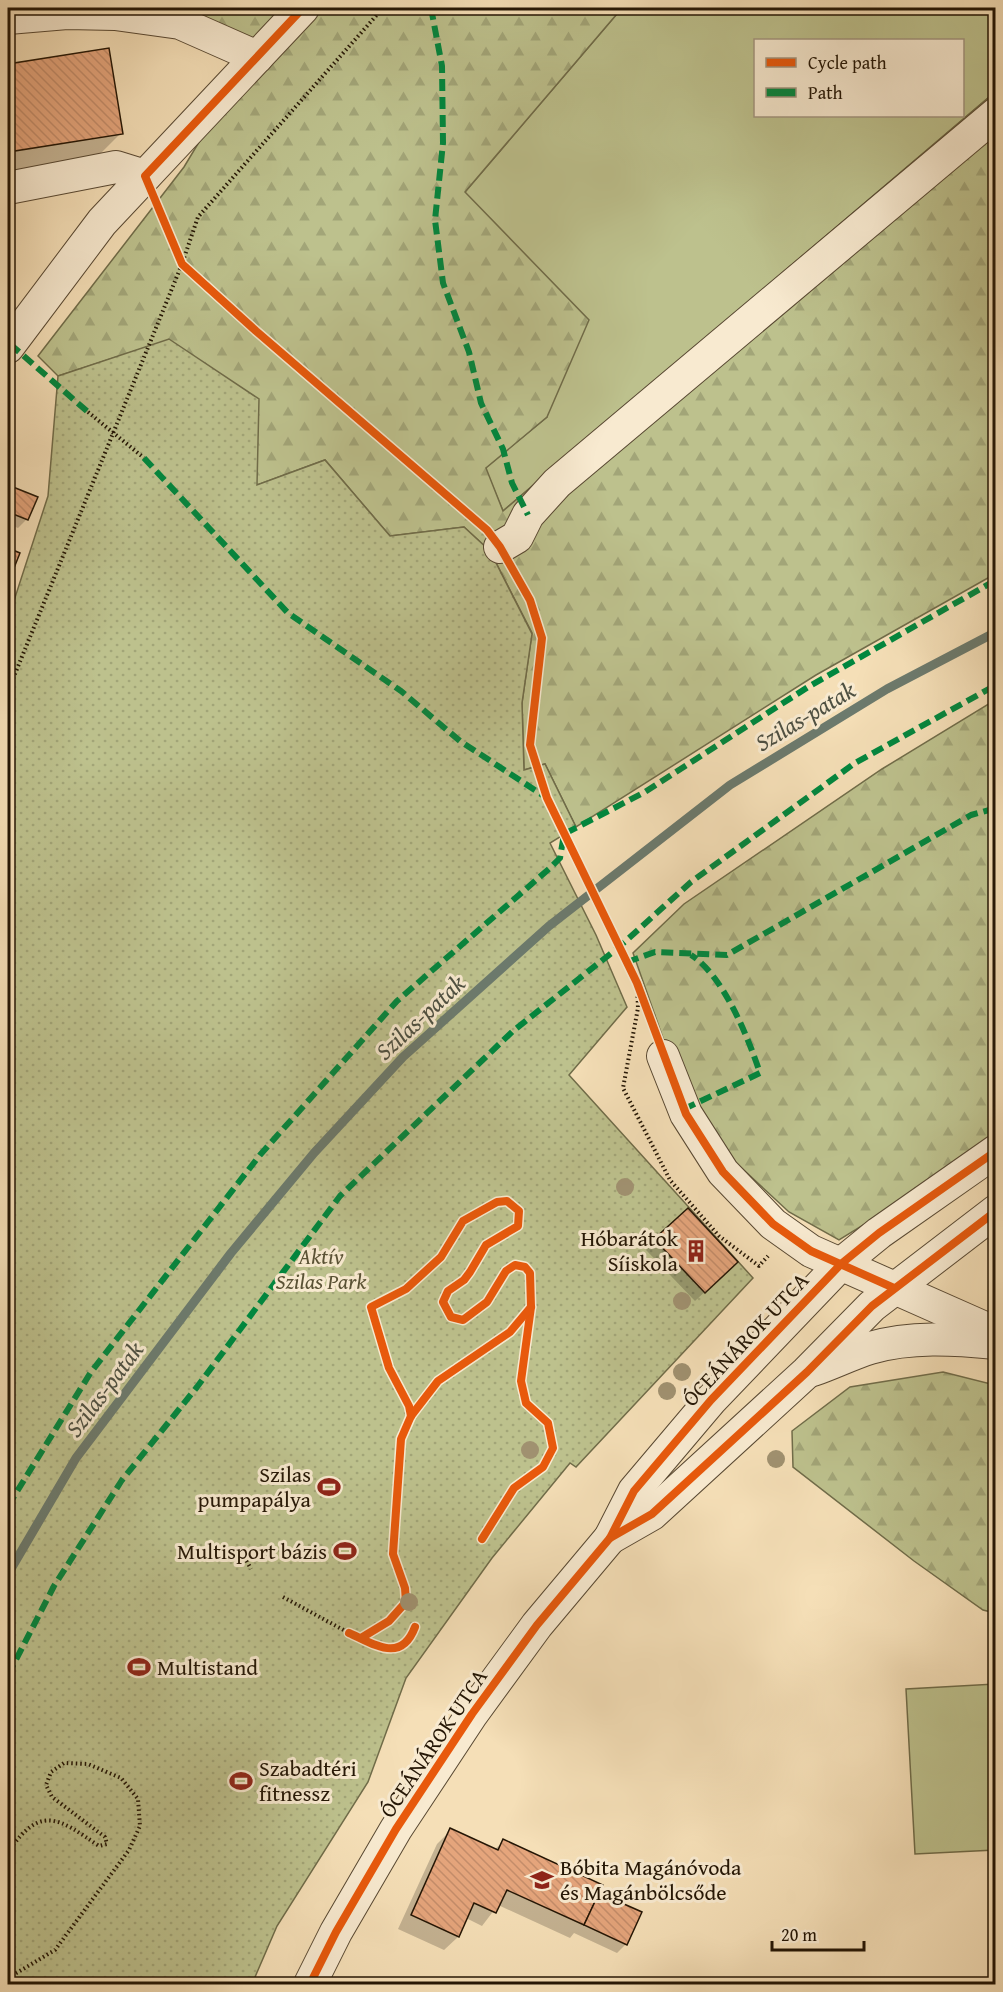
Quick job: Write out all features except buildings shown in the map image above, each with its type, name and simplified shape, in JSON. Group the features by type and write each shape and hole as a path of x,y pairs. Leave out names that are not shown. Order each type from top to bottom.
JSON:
{"street":[{"path":"8,347 102,222 303,8"},
{"path":"8,18 79,13 115,14 180,23 257,57"},
{"path":"500,547 517,537 528,515 557,483 996,114"},
{"path":"8,188 116,166 145,176"},
{"path":"663,1056 686,1114 723,1172 773,1224 811,1251 996,1333"},
{"name":"ÓCEÁNÁROK UTCA","path":"310,1984 336,1932 396,1830 472,1714 537,1625 610,1538 634,1491 711,1400 841,1264 879,1233 996,1150"},
{"name":"ÓCEÁNÁROK UTCA","path":"610,1538 652,1514 807,1372 872,1305 996,1211"},
{"path":"879,1233 876,1253 880,1270 894,1288"},
{"path":"807,1372 870,1348 899,1342 943,1338 996,1343"}],"path":[{"path":"8,691 182,264 198,217 383,8"},
{"path":"178,253 182,264 190,271"},
{"path":"88,412 144,458"},
{"path":"634,976 663,1056"},
{"path":"240,1549 251,1569"},
{"path":"283,1598 361,1638"},
{"path":"8,1852 26,1829 53,1819 67,1824 99,1846 107,1844 105,1837 52,1797 46,1785 51,1772 64,1763 88,1764 121,1778 138,1799 140,1826 129,1850 55,1950 8,1978"}],"green space":[{"path":"183,8 622,8 465,192 589,320 547,417 486,468 503,511 995,92 995,574 816,675 576,827 545,764 524,770 522,703 532,633 490,551 464,527 390,536 325,460 257,485 169,340 58,376 38,356 184,167 246,64 192,11"},
{"path":"622,8 995,8 995,92 503,511 485,468 547,417 465,192"},
{"name":"Aktív Szilas Park","path":"169,339 259,399 257,485 325,460 390,536 464,527 490,551 532,634 522,703 524,770 545,764 576,827 550,843 596,935 627,1007 569,1075 753,1278 576,1467 570,1463 492,1558 406,1678 368,1782 277,1926 252,1984 8,1984 8,619 48,496 58,376"},
{"path":"995,700 995,1135 925,1187 839,1240 789,1212 733,1160 670,1058 633,953 684,904 882,769"},
{"path":"943,1372 995,1385 995,1613 983,1610 914,1561 793,1467 792,1431 850,1387"},
{"path":"995,1684 995,1850 915,1854 906,1689"}],"waterway":[{"name":"Szilas-patak","path":"8,1574 76,1458 231,1253 314,1153 403,1057 549,926 730,785 887,689 996,632"}],"marked path":[{"path":"431,8 442,66 443,143 435,220 443,283 469,352 481,403 503,449 512,483 528,515"},
{"path":"10,344 88,412"},
{"path":"144,458 288,613 401,691 460,741 547,798"},
{"path":"8,1506 91,1372 260,1155 397,1001 560,858 564,834 645,792 808,687 996,580"},
{"path":"8,1675 54,1586 122,1480 197,1387 340,1196 513,1031 619,947 691,882 855,763 996,685"},
{"path":"627,962 655,952 727,955 971,815 996,808"},
{"path":"684,1109 760,1073 749,1042 724,992 703,964 691,955"}],"cycle path":[{"path":"303,8 145,176 182,264 256,331 487,530 500,547 530,600 542,638 530,745 547,798 637,983 686,1114 723,1172 773,1224 811,1251 894,1288"},
{"path":"310,1984 336,1932 396,1829 472,1714 537,1625 610,1538 634,1491 711,1400 841,1264 879,1233 996,1151"},
{"path":"411,1416 409,1406 389,1368 371,1307 406,1289 441,1257 463,1221 497,1202 507,1201 519,1211 518,1226 486,1245 464,1280 448,1291 443,1302 451,1317 463,1320 487,1302 506,1271 515,1265 525,1267 530,1273 531,1307 521,1381 526,1403 548,1423 553,1448 543,1467 514,1488 482,1539"},
{"path":"610,1538 652,1514 807,1372 872,1306 996,1211"},
{"path":"361,1638 389,1621 406,1602 405,1588 393,1554 401,1439 411,1416 438,1381 510,1332 531,1307"},
{"path":"349,1633 377,1646 395,1648 409,1638 415,1627"}],"place":[{"name":"Hóbarátok Síiskola","path":"696,1251"},
{"name":"Szilas pumpapálya","path":"329,1487"},
{"name":"Multisport bázis","path":"345,1551"},
{"name":"Multistand","path":"139,1667"},
{"name":"Szabadtéri fitnessz","path":"241,1781"},
{"name":"Bóbita Magánóvoda és Magánbölcsőde","path":"542,1880"}]}
